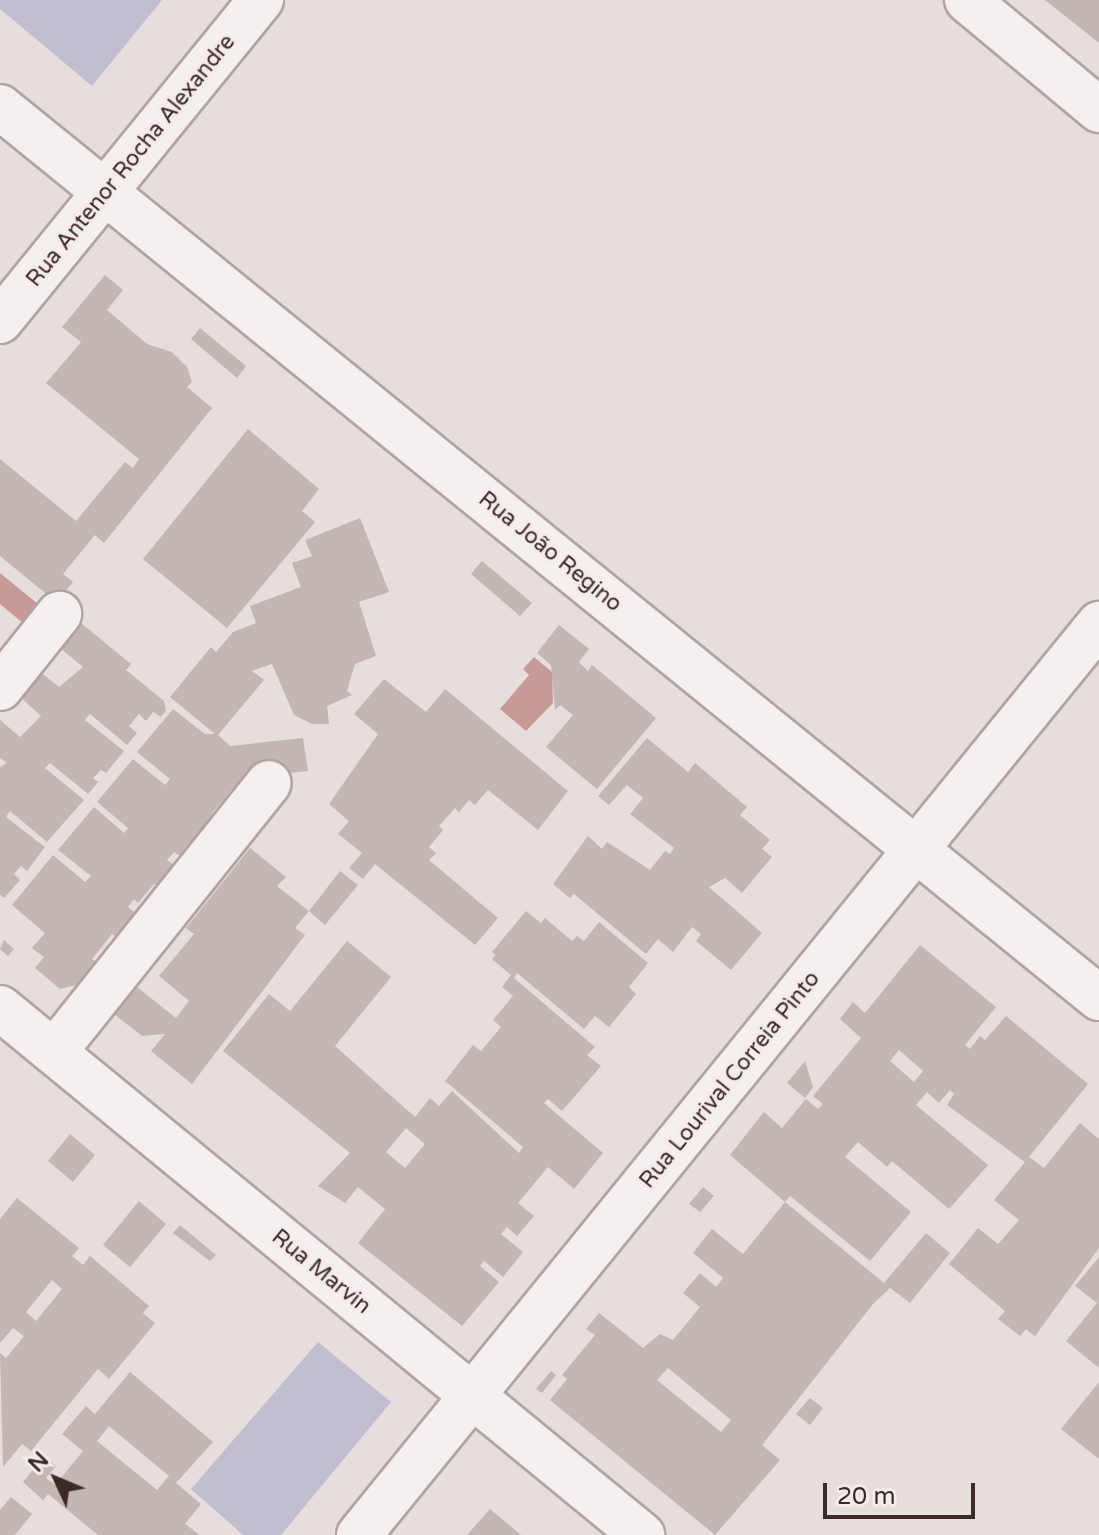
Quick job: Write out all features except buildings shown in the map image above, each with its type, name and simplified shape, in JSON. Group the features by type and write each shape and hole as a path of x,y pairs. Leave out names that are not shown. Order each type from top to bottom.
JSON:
{"street":[{"name":"Rua Antenor Rocha Alexandre","path":"0,321 261,0"},
{"path":"967,0 1099,110"},
{"name":"Rua João Regino","path":"0,107 918,848 1099,998"},
{"path":"0,688 59,614"},
{"name":"Rua Lourival Correia Pìnto","path":"359,1535 1099,624"},
{"path":"54,1052 269,783"},
{"name":"Rua Marvin","path":"0,1008 642,1535"}],"shaded area":[{"path":"0,0 162,0 92,86 0,9"},
{"path":"0,573 38,604 23,623 0,604"},
{"path":"534,657 552,672 553,703 526,731 500,709 529,675 523,669"},
{"path":"318,1342 391,1402 281,1535 243,1535 191,1489"}]}
